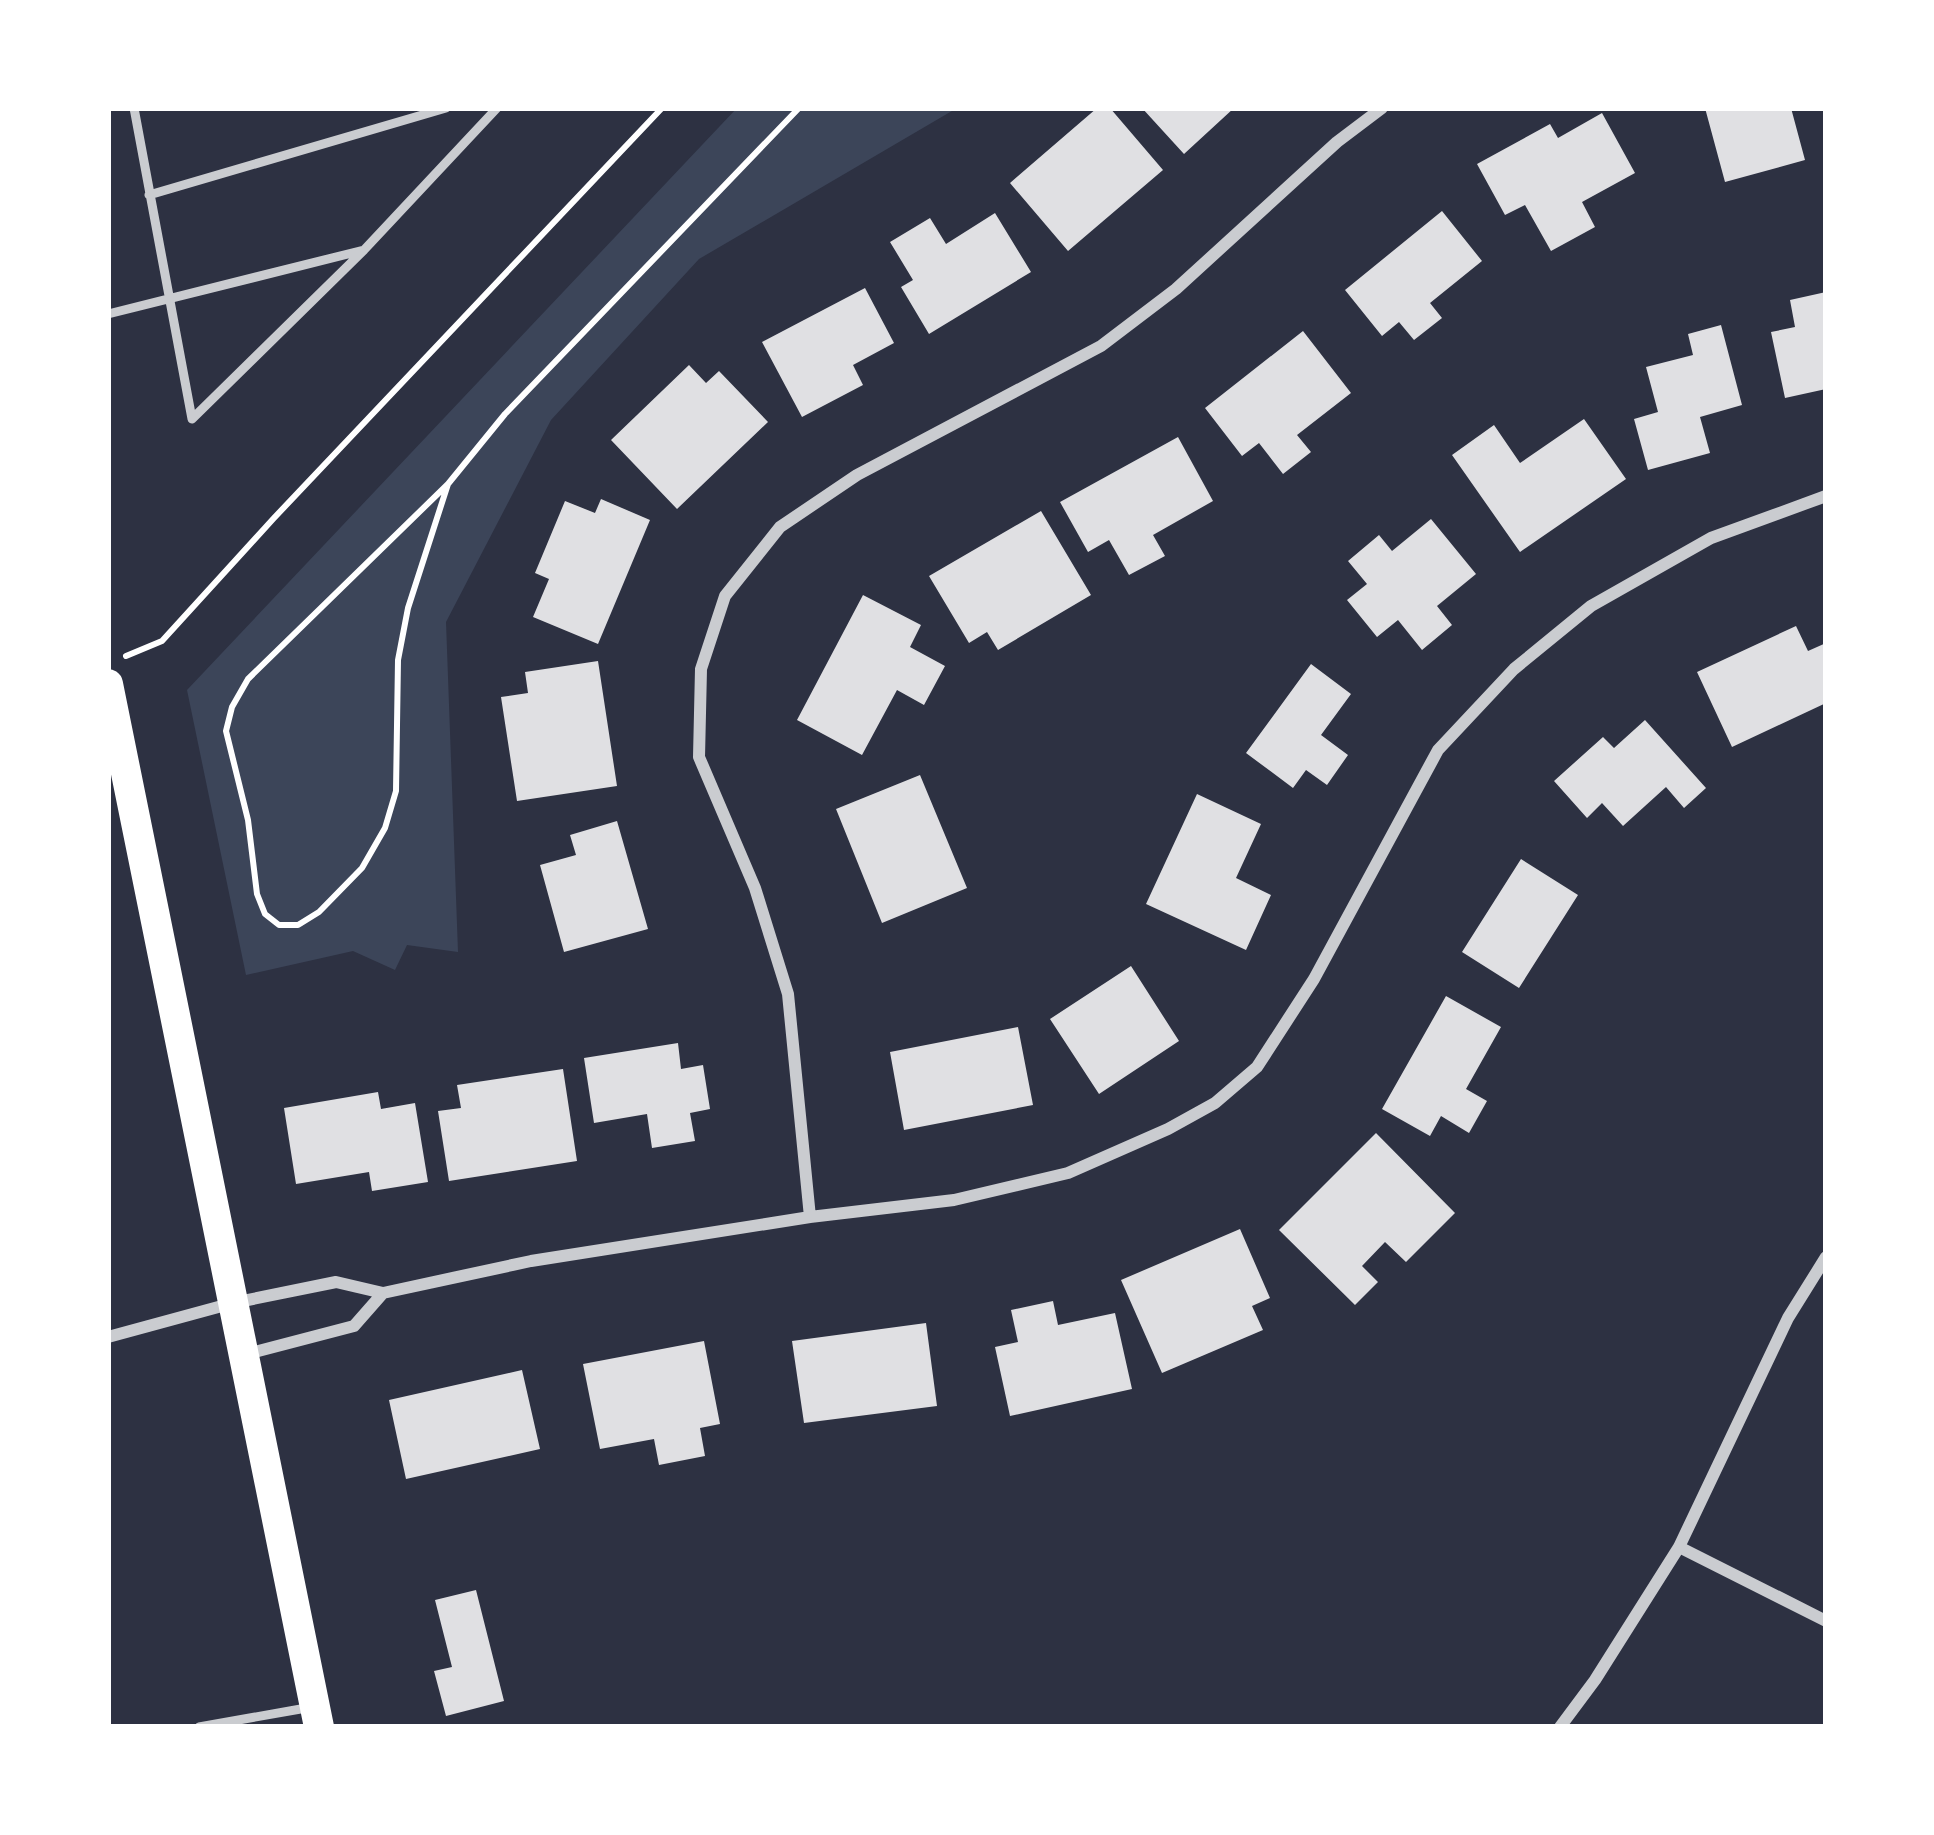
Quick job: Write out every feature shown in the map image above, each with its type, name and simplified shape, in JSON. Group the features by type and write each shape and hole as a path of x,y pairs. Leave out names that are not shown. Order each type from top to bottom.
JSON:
{"main road":[{"path":"108,685 317,1717"}],"street":[{"path":"810,1217 788,994 754,888 700,757 700,669 725,596 780,526 857,475 1101,346 1176,289 1337,142 1382,108"},
{"path":"108,1337 336,1282 383,1293 531,1261 810,1217 954,1200 1068,1173 1168,1129 1215,1102 1257,1067 1314,979 1438,750 1514,669 1591,606 1711,538 1826,496"},
{"path":"1560,1727 1679,1546 1788,1318 1826,1257"},
{"path":"243,1354 354,1326 383,1293"},
{"path":"1679,1546 1826,1621"}],"lane":[{"path":"134,108 192,419 364,250 497,108"},
{"path":"149,195 446,108"},
{"path":"108,314 364,250"},
{"path":"199,1727 317,1717"}],"path":[{"path":"108,663 162,641 662,108"},
{"path":"448,484 408,608 398,660 396,791 385,828 362,868 319,912 298,925 279,925 265,914 257,894 248,820 226,731 232,707 248,680 448,484 505,413 800,108"}],"shaded area":[{"path":"737,108 957,108 699,259 551,420 446,622 458,952 407,945 395,970 353,951 246,975 187,690"}],"building":[{"path":"1097,108 1110,108 1163,170 1068,251 1010,183"},
{"path":"1142,108 1234,108 1184,154"},
{"path":"1705,108 1791,108 1805,160 1725,182"},
{"path":"1602,113 1635,173 1582,202 1595,227 1551,251 1525,205 1505,215 1477,164 1550,124 1558,138"},
{"path":"1442,211 1482,261 1430,303 1442,318 1414,340 1399,322 1382,336 1345,290"},
{"path":"995,213 1031,272 929,334 901,287 913,280 890,242 930,218 946,244"},
{"path":"865,288 894,343 853,365 863,385 802,417 762,342"},
{"path":"1826,292 1826,389 1785,398 1771,332 1795,327 1790,300"},
{"path":"1721,325 1742,405 1700,417 1710,453 1648,470 1634,419 1658,412 1646,367 1693,355 1688,334"},
{"path":"1303,331 1351,393 1297,435 1311,452 1283,474 1259,443 1242,456 1205,408"},
{"path":"689,365 706,383 719,371 768,422 677,509 611,440"},
{"path":"1584,419 1626,479 1520,552 1452,455 1494,425 1520,463"},
{"path":"1178,437 1213,501 1153,535 1165,556 1129,575 1109,540 1088,552 1060,502"},
{"path":"601,499 650,520 598,644 533,617 549,579 535,573 565,501 595,513"},
{"path":"1041,511 1091,595 998,650 987,632 969,643 929,576"},
{"path":"1431,519 1476,574 1437,606 1452,625 1422,650 1398,620 1377,637 1347,600 1367,584 1348,561 1379,535 1392,551"},
{"path":"863,595 921,625 910,647 945,666 924,705 897,690 862,755 797,720"},
{"path":"1796,626 1808,651 1826,643 1826,703 1732,747 1697,672"},
{"path":"598,661 617,786 517,801 501,697 528,693 525,672"},
{"path":"1311,664 1351,694 1321,735 1348,755 1327,785 1306,770 1293,788 1246,753"},
{"path":"1645,720 1706,788 1684,808 1666,787 1623,826 1602,803 1587,818 1554,781 1603,737 1614,748"},
{"path":"920,775 967,888 882,923 836,809"},
{"path":"1197,794 1261,824 1236,878 1271,895 1246,950 1146,904"},
{"path":"617,821 648,929 564,952 540,865 576,855 570,835"},
{"path":"1521,859 1578,895 1519,988 1462,952"},
{"path":"1131,966 1179,1041 1099,1094 1050,1019"},
{"path":"1446,996 1501,1027 1466,1089 1487,1101 1469,1133 1441,1116 1430,1136 1382,1109"},
{"path":"1018,1027 1033,1105 904,1130 890,1052"},
{"path":"678,1043 681,1069 703,1065 710,1109 690,1113 695,1141 652,1148 647,1114 594,1123 584,1058"},
{"path":"563,1069 577,1161 449,1181 438,1111 461,1108 457,1085"},
{"path":"378,1092 381,1109 415,1103 428,1182 372,1191 369,1172 296,1184 284,1108"},
{"path":"1376,1133 1455,1213 1406,1262 1385,1242 1362,1266 1378,1282 1355,1305 1279,1230"},
{"path":"1240,1229 1270,1298 1252,1306 1263,1330 1162,1373 1121,1280"},
{"path":"1053,1301 1058,1325 1115,1313 1132,1389 1010,1416 995,1347 1018,1342 1011,1310"},
{"path":"926,1323 937,1406 804,1423 792,1341"},
{"path":"704,1341 720,1424 700,1428 705,1456 659,1465 654,1439 600,1449 583,1364"},
{"path":"522,1370 540,1449 406,1479 389,1400"},
{"path":"476,1590 504,1701 446,1716 434,1671 452,1667 435,1600"}]}
